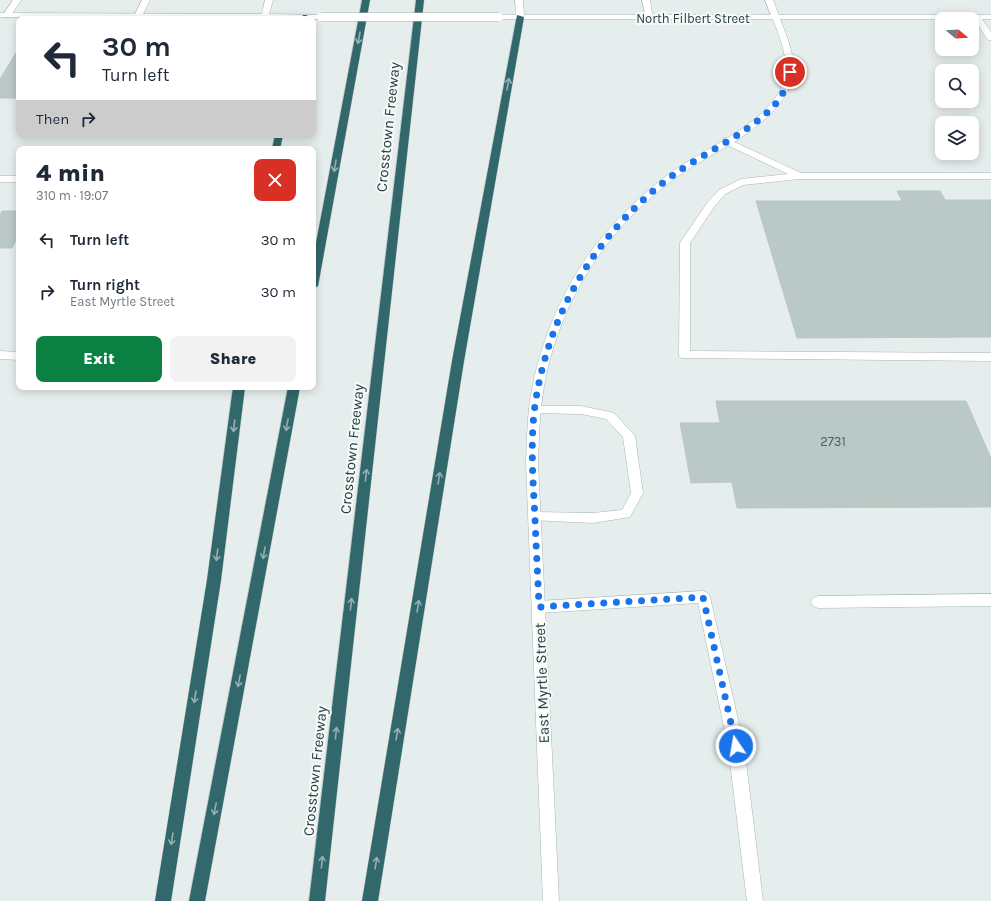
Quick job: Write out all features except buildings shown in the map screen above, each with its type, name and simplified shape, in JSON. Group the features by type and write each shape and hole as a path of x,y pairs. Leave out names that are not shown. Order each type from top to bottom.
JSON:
{"highway":[{"path":"316,270 366,0"},
{"name":"Crosstown Freeway","path":"317,901 420,0"},
{"path":"370,901 458,361 520,17"},
{"path":"162,901 214,580 239,390"},
{"path":"197,901 293,390"}],"street":[{"path":"4,15 17,0"},
{"path":"138,16 146,0"},
{"path":"266,16 269,0"},
{"path":"519,0 520,17"},
{"path":"646,0 650,18"},
{"name":"East Myrtle Street","path":"551,901 532,462 535,410 545,360 559,318 573,287 594,255 618,224 646,197 677,173 766,114 780,98 787,84 790,72 789,56 770,0"},
{"name":"North Filbert Street","path":"4,15 138,16"},
{"name":"North Filbert Street","path":"316,17 935,18"},
{"name":"North Filbert Street","path":"979,18 991,17"},
{"path":"979,21 991,38"},
{"path":"726,141 798,176"},
{"path":"991,176 798,176 741,182 722,192 710,205 685,243 685,355 991,357"},
{"path":"0,179 16,179"},
{"path":"0,355 16,356"},
{"path":"535,410 581,410 610,416 629,436 637,493 626,514 593,518 535,517"},
{"path":"539,607 703,597 736,746 756,901"},
{"path":"818,602 991,600"}],"route":[{"path":"736,746 703,597 539,607 532,462 535,406 545,360 559,318 573,287 594,255 618,224 646,197 677,173 766,114 780,98 787,84 790,72"}]}
